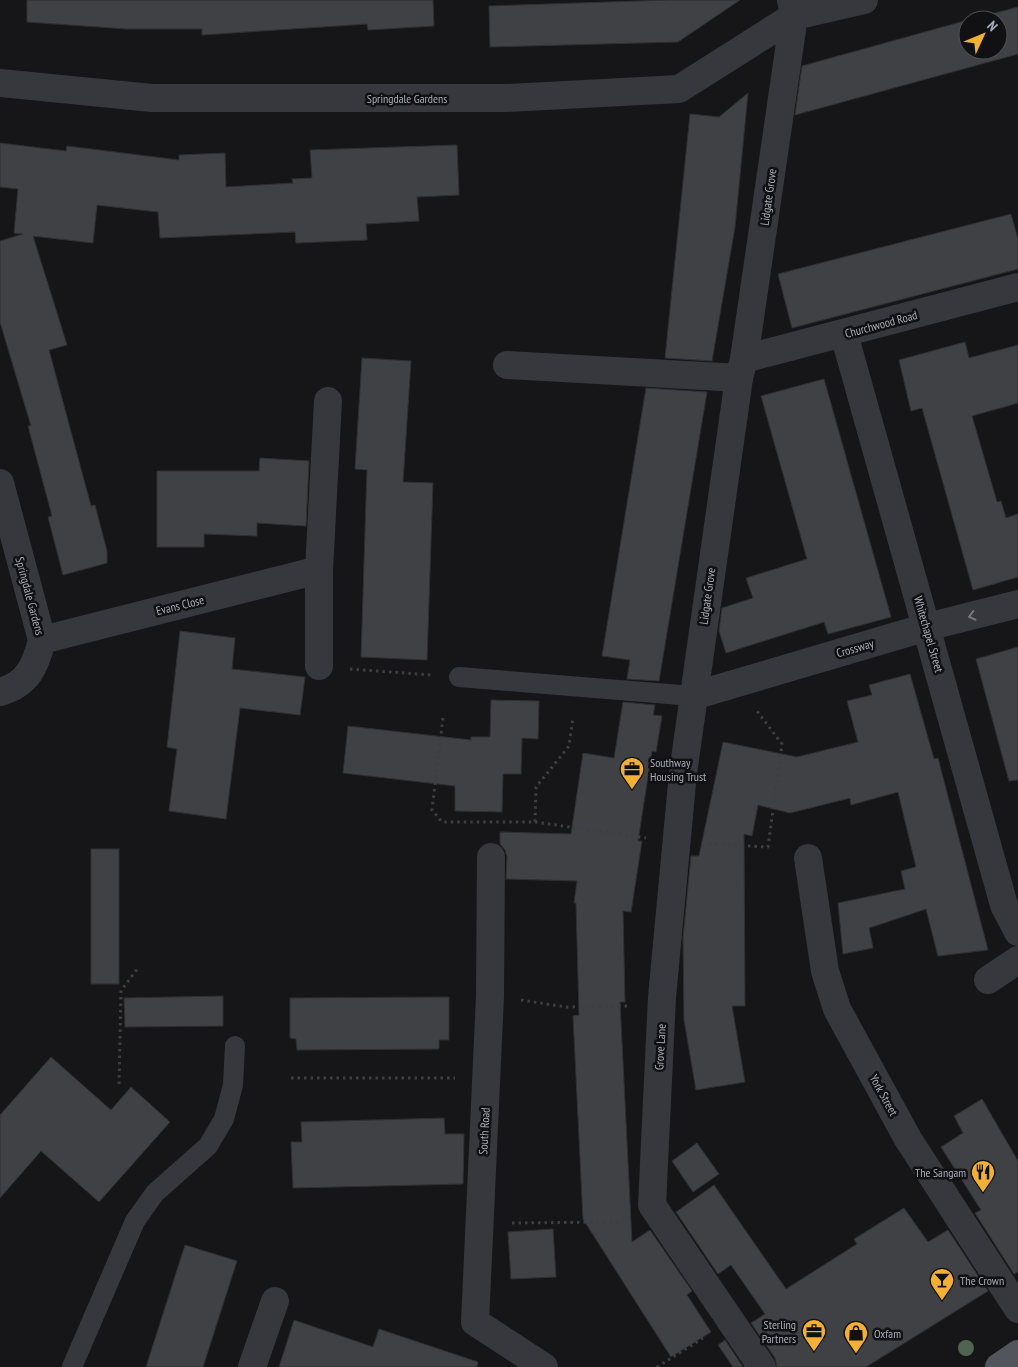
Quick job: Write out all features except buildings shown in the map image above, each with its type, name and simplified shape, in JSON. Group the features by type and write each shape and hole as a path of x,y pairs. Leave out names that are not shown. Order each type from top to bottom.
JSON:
{"main road":[{"path":"999,1367 1018,1354"}],"street":[{"name":"Springdale Gardens","path":"0,83 152,98 506,98 679,89 793,8 864,0"},
{"name":"Lidgate Grove","path":"693,696 793,8"},
{"name":"Churchwood Road","path":"742,369 844,334 1018,287"},
{"name":"Whitechapel Street","path":"844,334 1004,905 1018,932"},
{"path":"507,366 742,369"},
{"path":"319,666 319,570 328,401"},
{"name":"Springdale Gardens","path":"0,482 42,640 36,663 15,688 0,692"},
{"name":"Evans Close","path":"42,640 319,570"},
{"name":"Crossway","path":"693,696 927,627 1018,604"},
{"name":"Grove Lane","path":"652,1205 662,1005 693,696"},
{"name":"South Road","path":"491,857 490,996 475,1322 544,1367"},
{"name":"York Street","path":"808,858 824,971 837,1009 908,1139 1018,1309"},
{"path":"988,980 1018,960"},
{"path":"652,1205 762,1367"},
{"path":"252,1367 275,1301"}],"lane":[{"path":"459,677 693,696"},
{"path":"72,1367 135,1221 155,1193 208,1146 224,1119 232,1085 235,1046"}],"path":[{"path":"319,666 459,677"},
{"path":"443,718 432,810 442,822 535,822 677,842 768,847 782,744 735,683"},
{"path":"535,822 536,787 570,746 573,717"},
{"path":"119,1084 121,991 138,968"},
{"path":"490,996 566,1007 662,1005"},
{"path":"291,1078 486,1078"},
{"path":"480,1224 620,1222 652,1205"},
{"path":"657,1367 730,1320"}],"place":[{"name":"Southway Housing Trust","path":"632,790"},
{"name":"The Sangam","path":"983,1193"},
{"name":"The Crown","path":"942,1301"},
{"name":"Sterling Partners","path":"814,1352"},
{"name":"Oxfam","path":"856,1354"}]}
